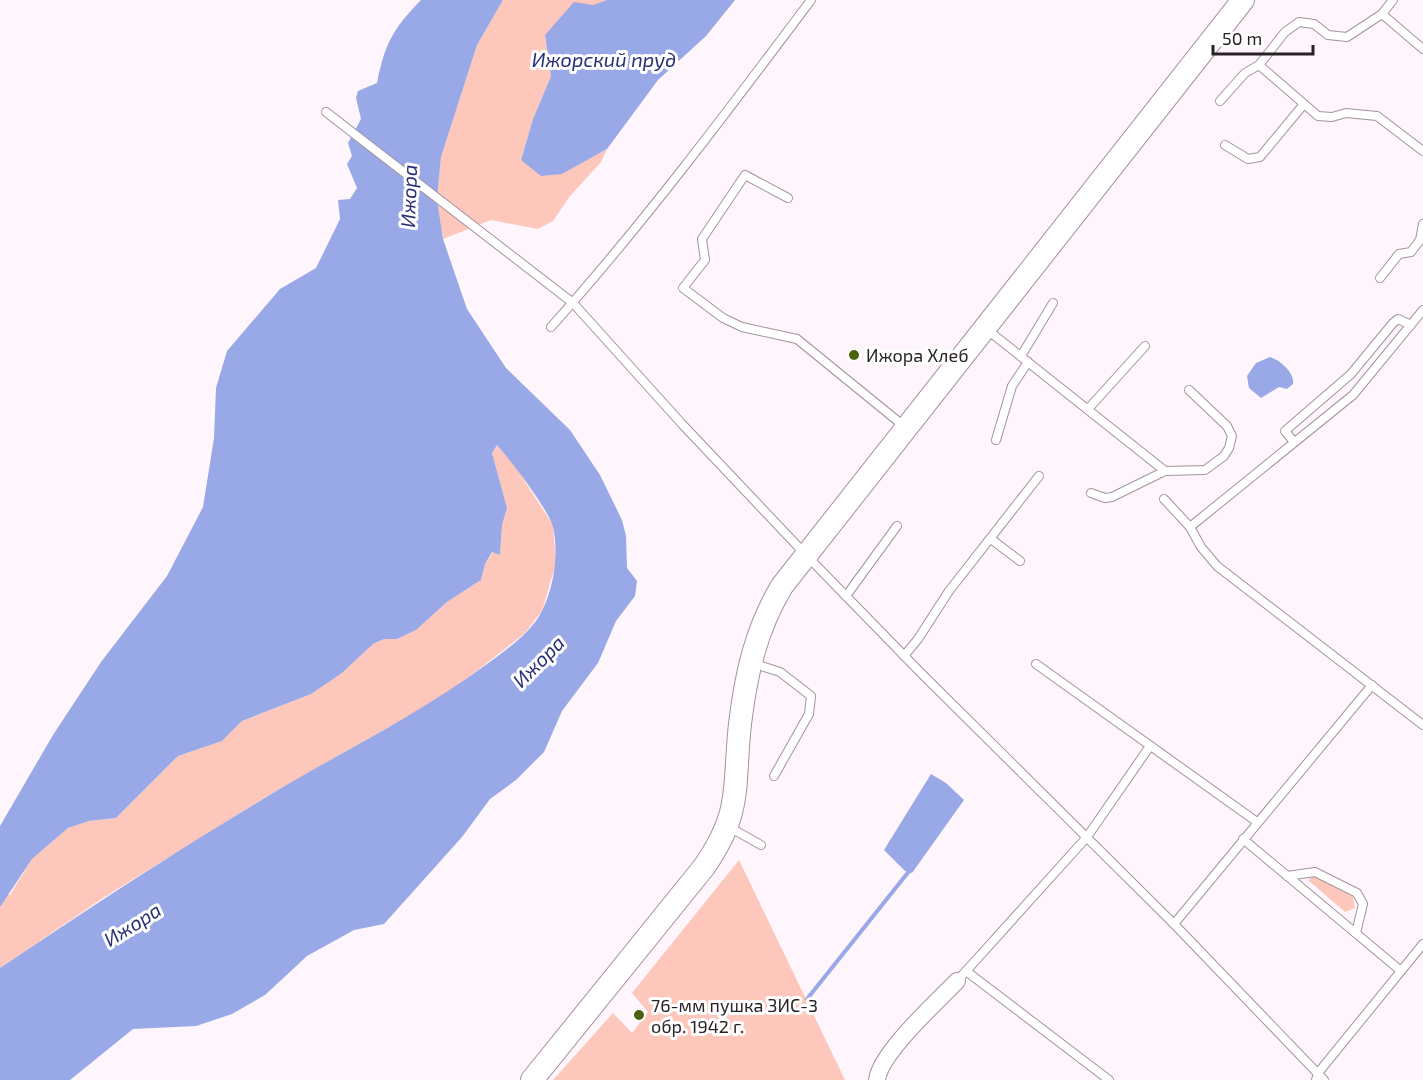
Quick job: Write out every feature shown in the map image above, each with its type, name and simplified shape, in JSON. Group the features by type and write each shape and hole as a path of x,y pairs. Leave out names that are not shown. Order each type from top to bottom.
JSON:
{"main road":[{"path":"532,1080 704,867 728,827 734,809 740,722 750,663 758,633 770,605 806,555 1243,0"}],"street":[{"path":"877,1080 878,1068 889,1054 962,976"}],"lane":[{"path":"551,327 592,283 706,140 811,0"},
{"path":"1220,101 1245,73 1259,65 1285,32 1299,22 1314,24 1328,35 1347,38 1382,14 1393,0"},
{"path":"1382,14 1423,49"},
{"path":"1259,65 1318,116 1332,117 1353,113 1377,116 1423,151"},
{"path":"1225,145 1248,159 1260,157 1304,104"},
{"path":"326,112 573,303 682,424 806,555 904,656 1174,924 1320,1078 1423,944"},
{"path":"788,198 745,175 702,239 705,260 683,288 723,318 742,327 797,339 906,428"},
{"path":"1380,278 1399,254 1411,252 1420,240 1423,224"},
{"path":"996,440 1012,386 1053,303"},
{"path":"1191,527 1353,395 1423,310"},
{"path":"1294,442 1285,431 1351,374 1393,323 1398,319 1411,325"},
{"path":"985,328 1089,408 1165,471"},
{"path":"1089,408 1145,346"},
{"path":"1091,493 1105,498 1112,497 1165,471 1205,470 1215,464 1229,448 1232,436 1227,426 1189,390"},
{"path":"904,656 918,639 949,591 1039,476"},
{"path":"1164,499 1191,527 1201,547 1217,566 1423,724"},
{"path":"846,596 860,584 897,526"},
{"path":"991,538 1020,561"},
{"path":"750,663 780,672 811,696 809,714 774,776"},
{"path":"1036,664 1257,822"},
{"path":"1174,924 1371,685"},
{"path":"1109,1080 962,976 1087,837 1150,746"},
{"path":"728,827 760,845"},
{"path":"1243,839 1401,971"},
{"path":"1287,876 1315,872 1357,893 1363,904 1356,933"}],"shaded area":[{"path":"503,0 607,0 593,5 545,35 551,76 533,119 521,160 562,174 607,149 601,162 570,196 553,221 538,229 491,220 443,239 437,199 441,157 477,45"},
{"path":"497,445 515,466 553,525 556,563 542,611 524,634 447,694 264,798 103,898 0,968 0,892 10,895 32,859 68,828 89,821 116,818 178,756 222,741 242,721 311,694 342,673 373,644 384,639 397,639 416,630 447,602 481,580 485,564 493,552 500,555 502,525 507,508 492,453"},
{"path":"739,860 845,1080 553,1080 613,1013 632,1033 648,1012 632,993"},
{"path":"1313,876 1353,897 1355,908 1345,912 1308,880"}],"water":[{"name":"Ижора","path":"421,0 503,0 477,45 441,157 437,199 443,239 467,309 506,368 570,430 600,475 622,520 626,536 627,568 637,581 635,596 616,621 598,663 562,711 544,752 516,780 490,799 462,837 384,924 354,930 307,956 265,995 232,1014 196,1026 133,1029 70,1080 0,1080 0,968 196,840 291,782 405,718 460,683 518,641 537,619 546,602 555,559 553,527 537,498 497,445 492,453 507,508 502,525 500,555 492,552 485,564 481,580 447,602 416,630 397,639 384,639 373,644 342,673 311,694 242,721 222,741 178,756 116,818 89,821 68,828 32,859 0,907 0,826 53,735 101,662 167,576 203,507 214,438 216,388 227,351 280,289 316,268 340,219 338,200 350,199 357,188 347,164 352,156 348,143 361,119 356,98 358,91 377,83 383,57 392,37 403,20"},
{"name":"Ижорский пруд","path":"607,0 735,0 706,36 658,80 607,149 562,174 541,176 521,160 533,119 551,76 545,35 574,2 593,5"},
{"path":"1270,357 1286,368 1292,376 1293,384 1287,389 1279,387 1261,398 1249,388 1247,376 1256,363"},
{"path":"931,774 946,783 964,800 912,873 905,871 884,850"}],"waterway":[{"path":"807,999 910,870"}],"place":[{"name":"Ижора Хлеб","path":"854,355"},
{"name":"76-мм пушка ЗИС-3 обр. 1942 г.","path":"639,1015"}]}
